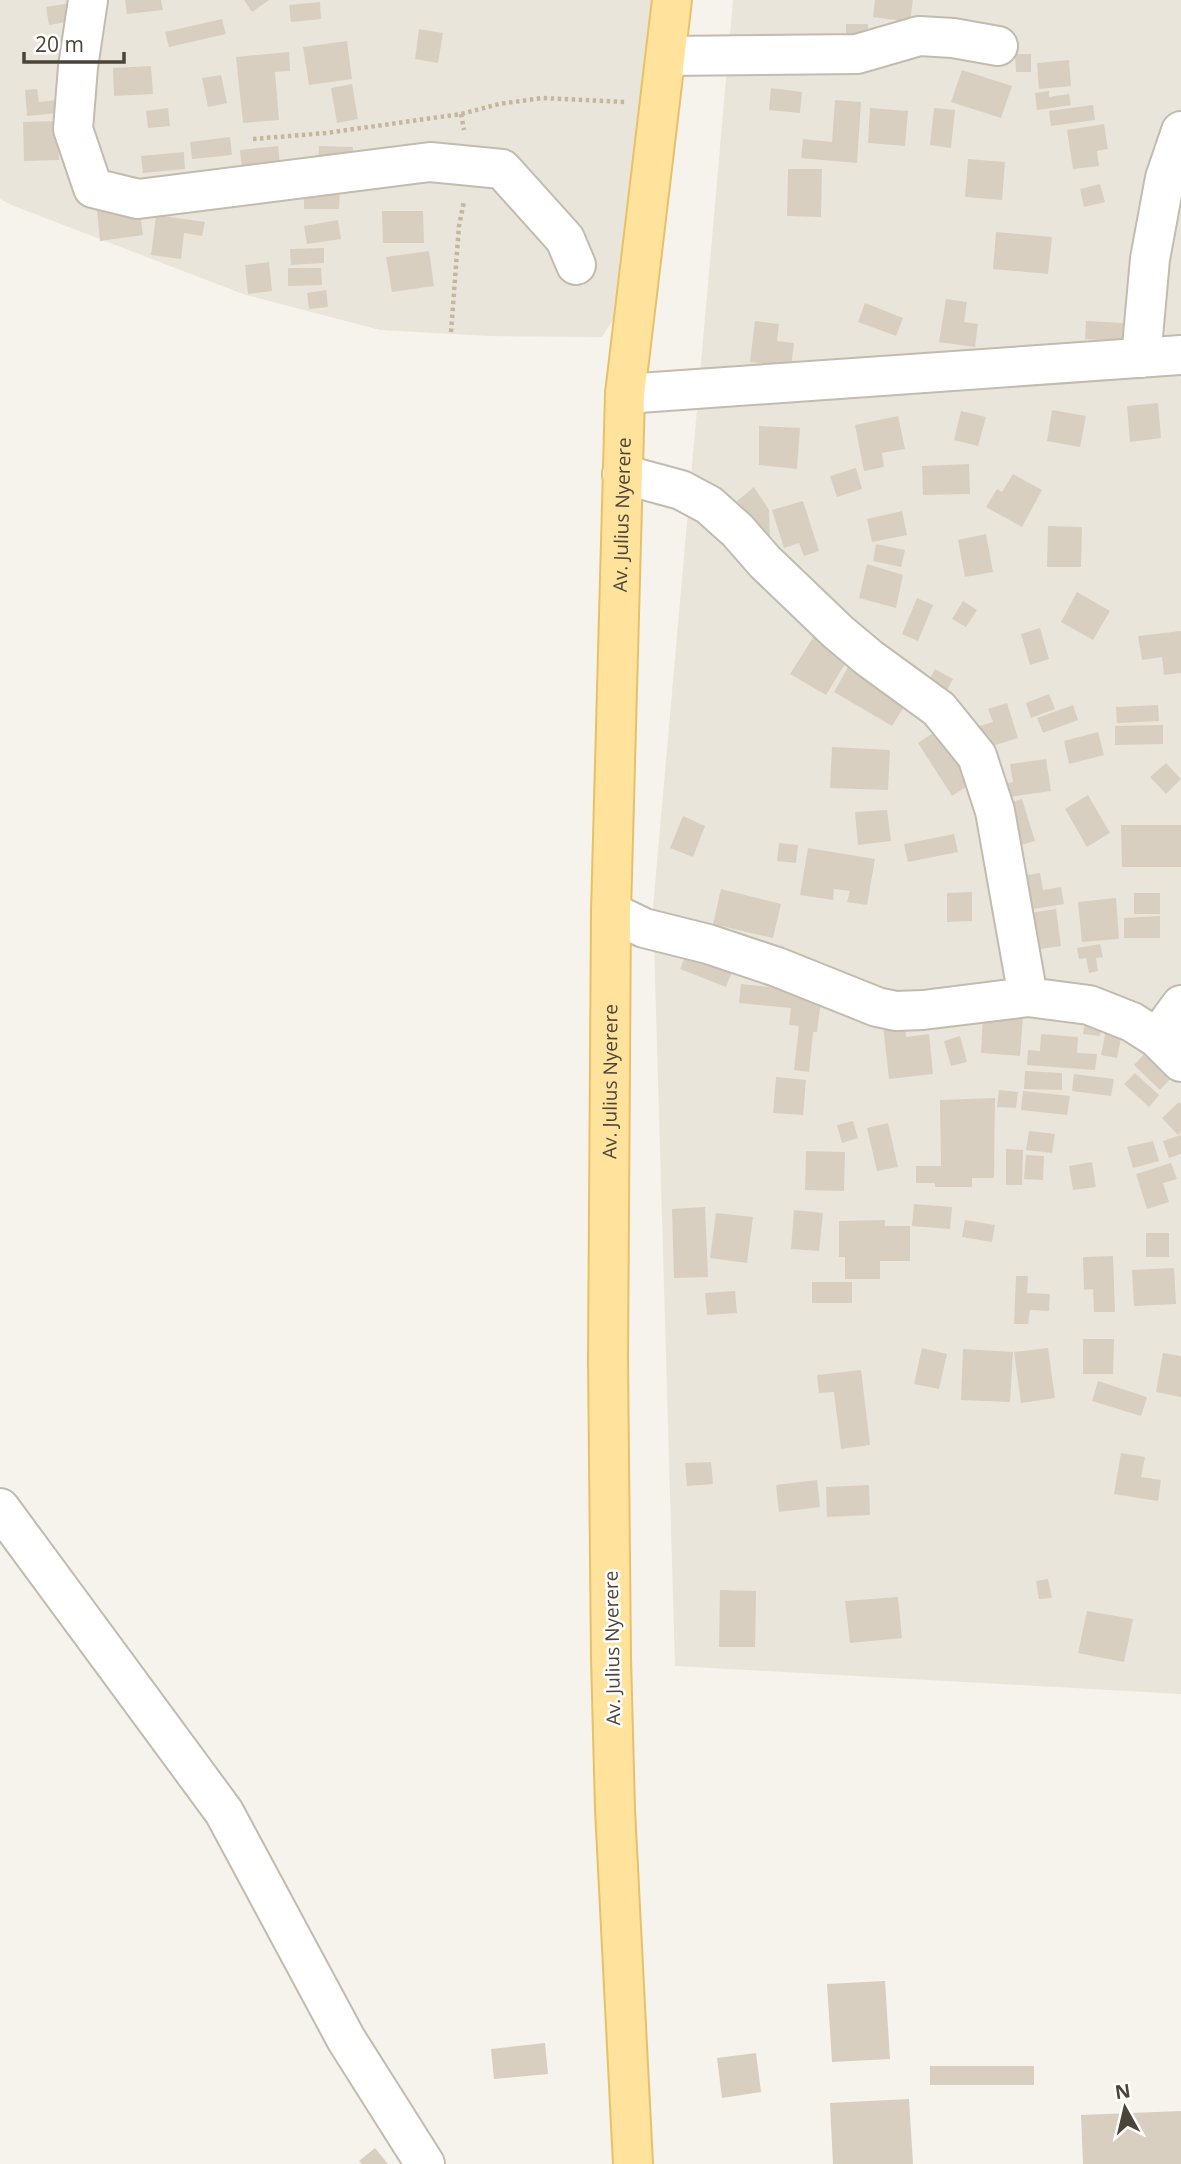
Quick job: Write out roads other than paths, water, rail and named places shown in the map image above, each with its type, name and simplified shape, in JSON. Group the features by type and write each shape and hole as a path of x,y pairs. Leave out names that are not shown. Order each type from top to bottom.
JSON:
{"main road":[{"name":"Av. Julius Nyerere","path":"633,2164 615,1822 611,1658 608,1359 611,912 625,394 672,0"}],"street":[{"path":"88,0 78,66 73,129 93,188 138,199 430,162 502,169 565,239 576,265"},
{"path":"666,56 857,54 919,36 953,38 998,47"},
{"path":"1141,358 1150,259 1165,178 1181,131"},
{"path":"625,394 1181,355"},
{"path":"622,474 681,490 709,505 838,632 869,659 939,709 977,757 995,811 1028,997"},
{"path":"611,912 644,928 708,944 777,967 877,1007 896,1011 1028,997 1089,1005 1132,1022 1169,1050 1181,1005"},
{"path":"0,1508 225,1812 346,2039 425,2164"}]}
